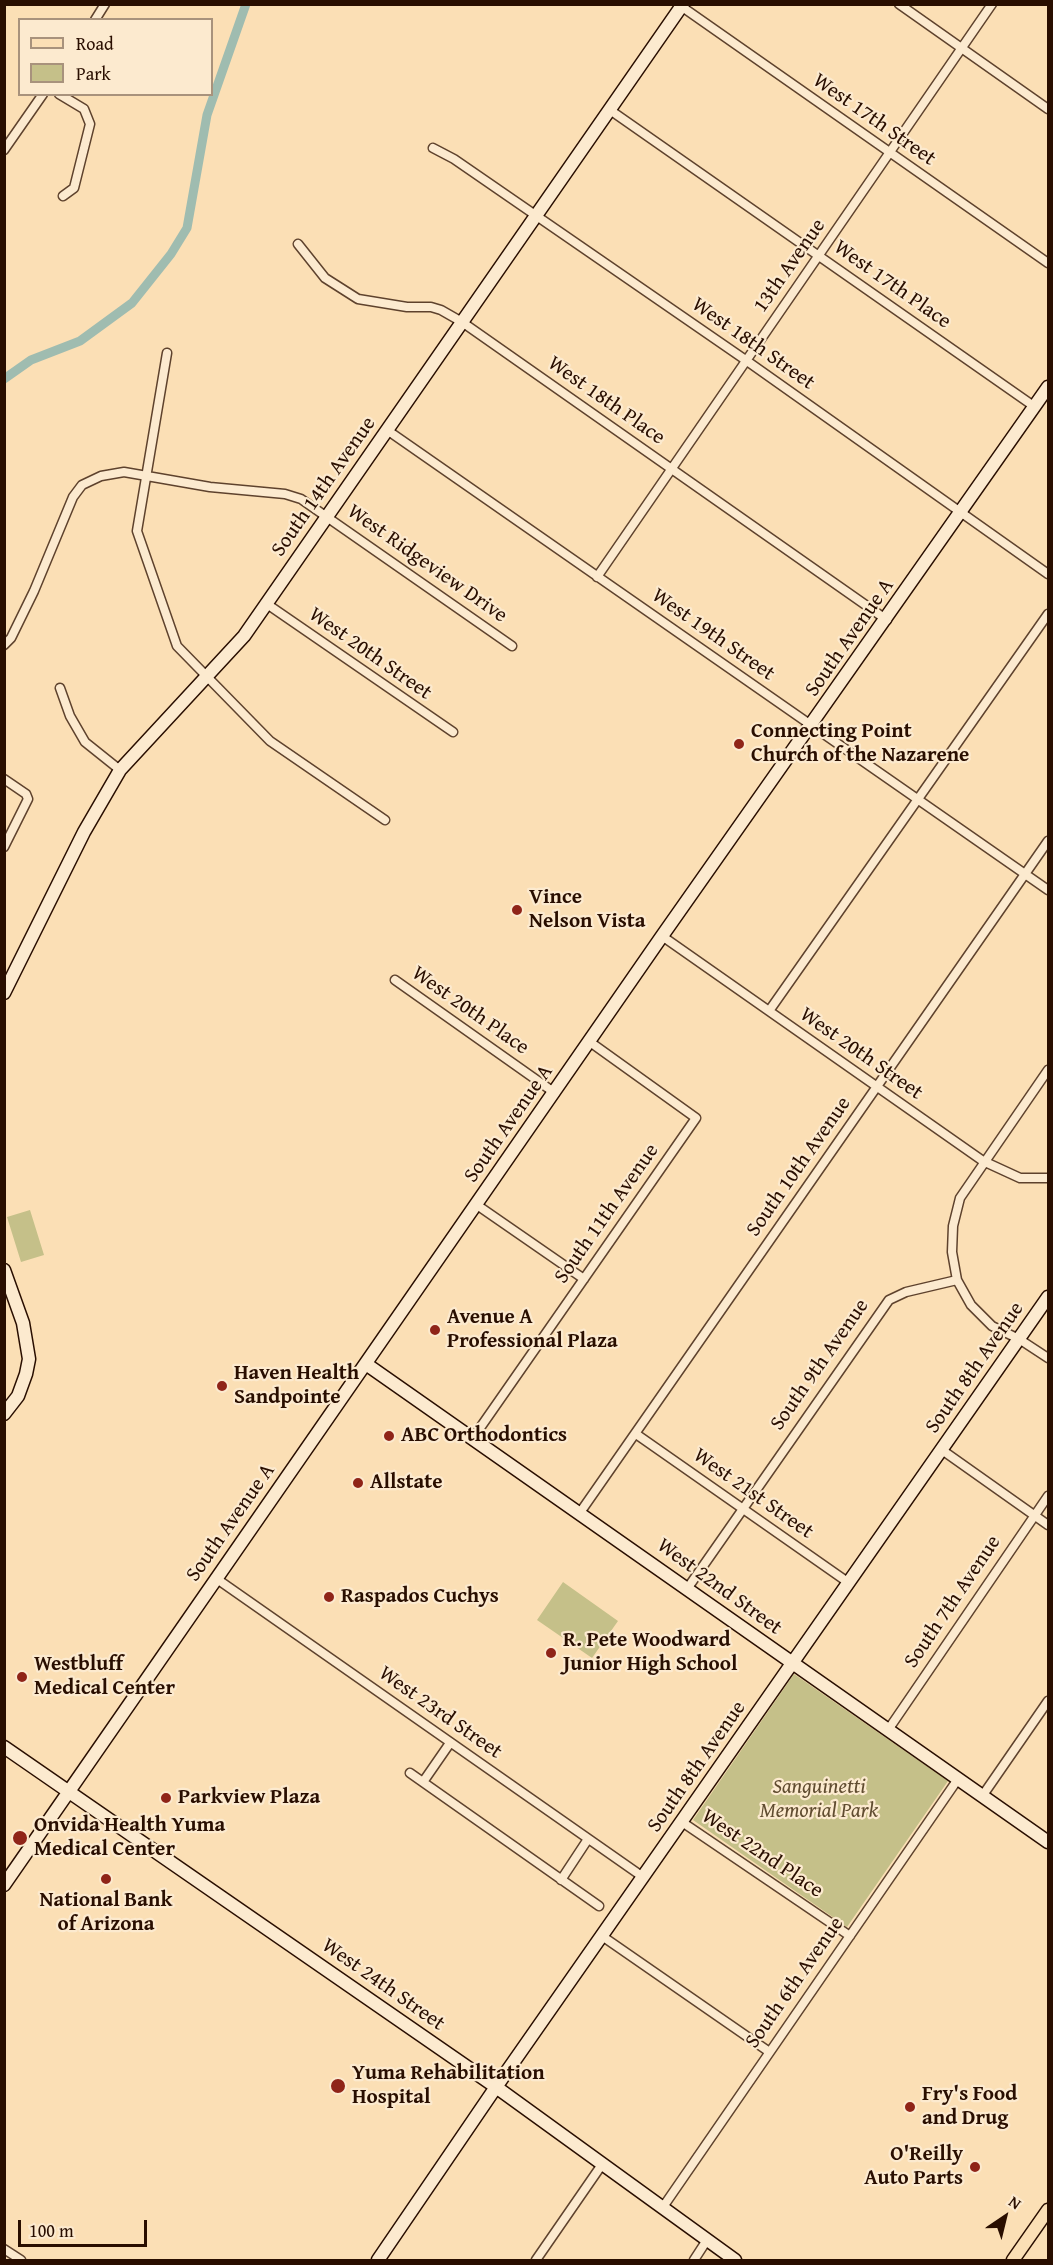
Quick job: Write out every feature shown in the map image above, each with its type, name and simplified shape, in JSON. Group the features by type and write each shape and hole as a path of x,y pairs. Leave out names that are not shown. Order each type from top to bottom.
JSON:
{"main road":[{"path":"1013,2260 1048,2210"}],"street":[{"path":"95,18 105,4"},
{"path":"899,4 1048,109"},
{"name":"13th Avenue","path":"597,577 992,4"},
{"name":"South 14th Avenue","path":"4,993 84,832 120,770 230,652 267,604 681,5"},
{"name":"West 17th Street","path":"681,5 1048,263"},
{"path":"4,150 42,96"},
{"path":"62,96 84,109 90,124 74,188 63,196"},
{"name":"West 17th Place","path":"610,110 1035,407"},
{"name":"West 18th Street","path":"434,148 536,215 747,361 1048,574"},
{"name":"West 18th Place","path":"298,244 325,278 358,299 407,307 431,307 462,322 887,620"},
{"path":"166,353 137,531 177,646 270,741 386,820"},
{"name":"South Avenue A","path":"4,1885 662,936 887,620 1048,387"},
{"name":"West 19th Street","path":"387,430 1048,890"},
{"name":"West Ridgeview Drive","path":"4,645 11,638 34,591 73,497 82,485 101,476 124,472 210,487 285,494 301,499 512,646"},
{"name":"West 20th Street","path":"267,604 453,732"},
{"path":"769,1011 1048,614"},
{"path":"60,688 70,716 86,742 120,770"},
{"path":"4,847 28,799 26,794 7,780"},
{"name":"South 10th Avenue","path":"579,1514 1048,841"},
{"name":"West 20th Street","path":"662,936 983,1161 1020,1178 1048,1178"},
{"name":"West 20th Place","path":"395,980 555,1093"},
{"name":"South 11th Avenue","path":"473,1438 696,1118 590,1042"},
{"path":"1048,1070 983,1161 960,1198 953,1226 952,1252 957,1280 972,1305 992,1326 1019,1339 1048,1358"},
{"path":"477,1205 584,1279"},
{"path":"4,1270 28,1341 26,1374 18,1396 4,1414"},
{"name":"South 9th Avenue","path":"687,1589 889,1299 906,1292 957,1280"},
{"name":"South 8th Avenue","path":"378,2260 496,2087 1048,1297"},
{"name":"West 22nd Street","path":"366,1364 1048,1842"},
{"name":"West 21st Street","path":"636,1434 849,1583"},
{"path":"942,1450 1048,1525"},
{"name":"South 7th Avenue","path":"888,1730 1048,1496"},
{"name":"West 23rd Street","path":"217,1579 643,1877"},
{"path":"983,1795 1048,1701"},
{"path":"423,1782 450,1743"},
{"name":"West 24th Street","path":"4,1747 496,2087 735,2260"},
{"path":"410,1773 599,1906"},
{"name":"South 6th Avenue","path":"663,2208 768,2051 958,1779"},
{"name":"West 22nd Place","path":"682,1822 850,1936"},
{"path":"561,1880 588,1839"},
{"path":"602,1936 768,2051"},
{"path":"536,2260 603,2163"},
{"path":"694,2260 707,2240"},
{"path":"4,2249 21,2260"}],"green space":[{"path":"30,1210 44,1255 21,1262 7,1217"},
{"path":"563,1582 618,1621 592,1658 537,1620"},
{"name":"Sanguinetti Memorial Park","path":"794,1674 948,1781 847,1927 693,1820"}],"waterway":[{"path":"4,379 31,360 80,341 132,303 171,254 187,228 207,115 246,4"}],"place":[{"name":"Connecting Point Church of the Nazarene","path":"739,744"},
{"name":"Vince Nelson Vista","path":"517,910"},
{"name":"Avenue A Professional Plaza","path":"435,1330"},
{"name":"Haven Health Sandpointe","path":"222,1386"},
{"name":"ABC Orthodontics","path":"389,1436"},
{"name":"Allstate","path":"358,1483"},
{"name":"Raspados Cuchys","path":"329,1597"},
{"name":"R. Pete Woodward Junior High School","path":"551,1653"},
{"name":"Westbluff Medical Center","path":"22,1677"},
{"name":"Parkview Plaza","path":"166,1798"},
{"name":"Onvida Health Yuma Medical Center","path":"20,1838"},
{"name":"National Bank of Arizona","path":"106,1879"},
{"name":"Yuma Rehabilitation Hospital","path":"338,2086"},
{"name":"Fry's Food and Drug","path":"910,2107"},
{"name":"O'Reilly Auto Parts","path":"975,2167"}]}
